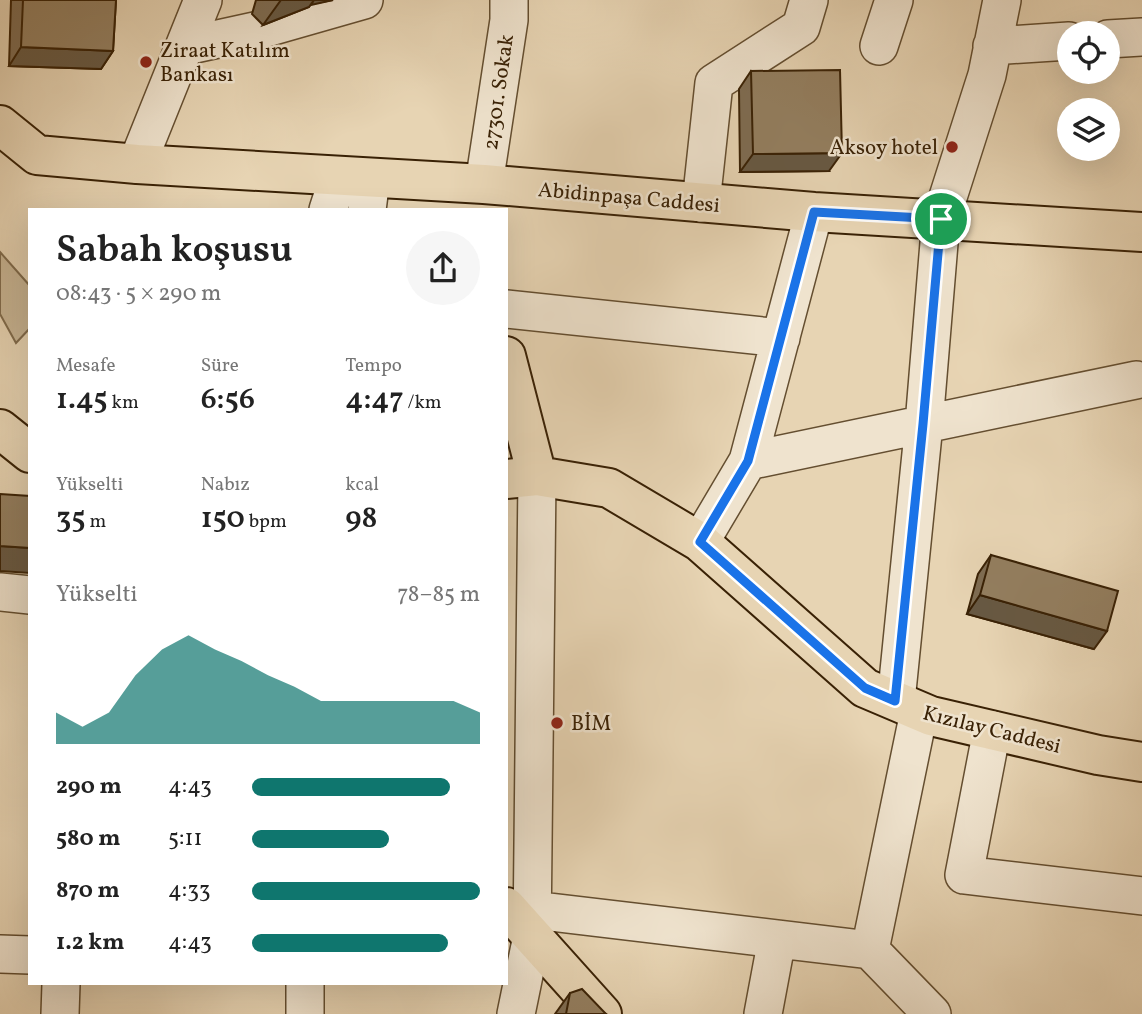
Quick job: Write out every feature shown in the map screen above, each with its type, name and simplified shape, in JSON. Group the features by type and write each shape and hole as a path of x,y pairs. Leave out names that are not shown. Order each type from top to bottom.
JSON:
{"main road":[{"name":"Abidinpaşa Caddesi","path":"0,125 37,155 137,164 351,194 701,203 1142,232"},
{"path":"508,372 521,477"},
{"path":"0,429 28,451"},
{"path":"0,458 28,459"},
{"name":"Kızılay Caddesi","path":"521,477 609,488 700,542 865,688 907,706 992,730 1098,755 1142,762"},
{"path":"524,917 602,1014"}],"street":[{"path":"137,164 203,0"},
{"path":"186,46 259,30 364,0"},
{"name":"27301. Sokak","path":"486,197 509,20 509,0"},
{"path":"701,203 714,83 800,27 809,0"},
{"path":"879,46 894,0"},
{"path":"870,950 907,706 923,424 941,219 986,75 1002,0"},
{"path":"1120,38 1142,37"},
{"path":"992,46 1057,42"},
{"path":"700,542 748,461 814,212"},
{"path":"508,309 781,338"},
{"path":"748,461 1136,380"},
{"path":"516,1014 524,917 521,477"},
{"path":"0,592 28,595"},
{"path":"992,730 964,874 1142,896"},
{"path":"524,917 777,939 870,950 932,1014"},
{"path":"763,1014 777,939"},
{"path":"0,954 28,955"},
{"path":"60,1014 61,985"},
{"path":"305,985 305,1014"}],"shaded area":[{"path":"0,252 28,284 28,330 16,343 0,314"}],"building":[{"path":"23,0 116,0 113,51 21,47"},
{"path":"840,70 842,153 753,154 751,71"},
{"path":"0,494 28,496 28,548 0,546"},
{"path":"991,555 1118,591 1107,631 980,595"},
{"path":"582,989 606,1014 566,1014 570,993"}],"place":[{"name":"Ziraat Katılım Bankası","path":"146,62"},
{"name":"Aksoy hotel","path":"952,147"},
{"name":"BİM","path":"557,723"}],"route":[{"path":"814,212 941,219 895,701 865,688 700,542 748,461 814,212"}]}
